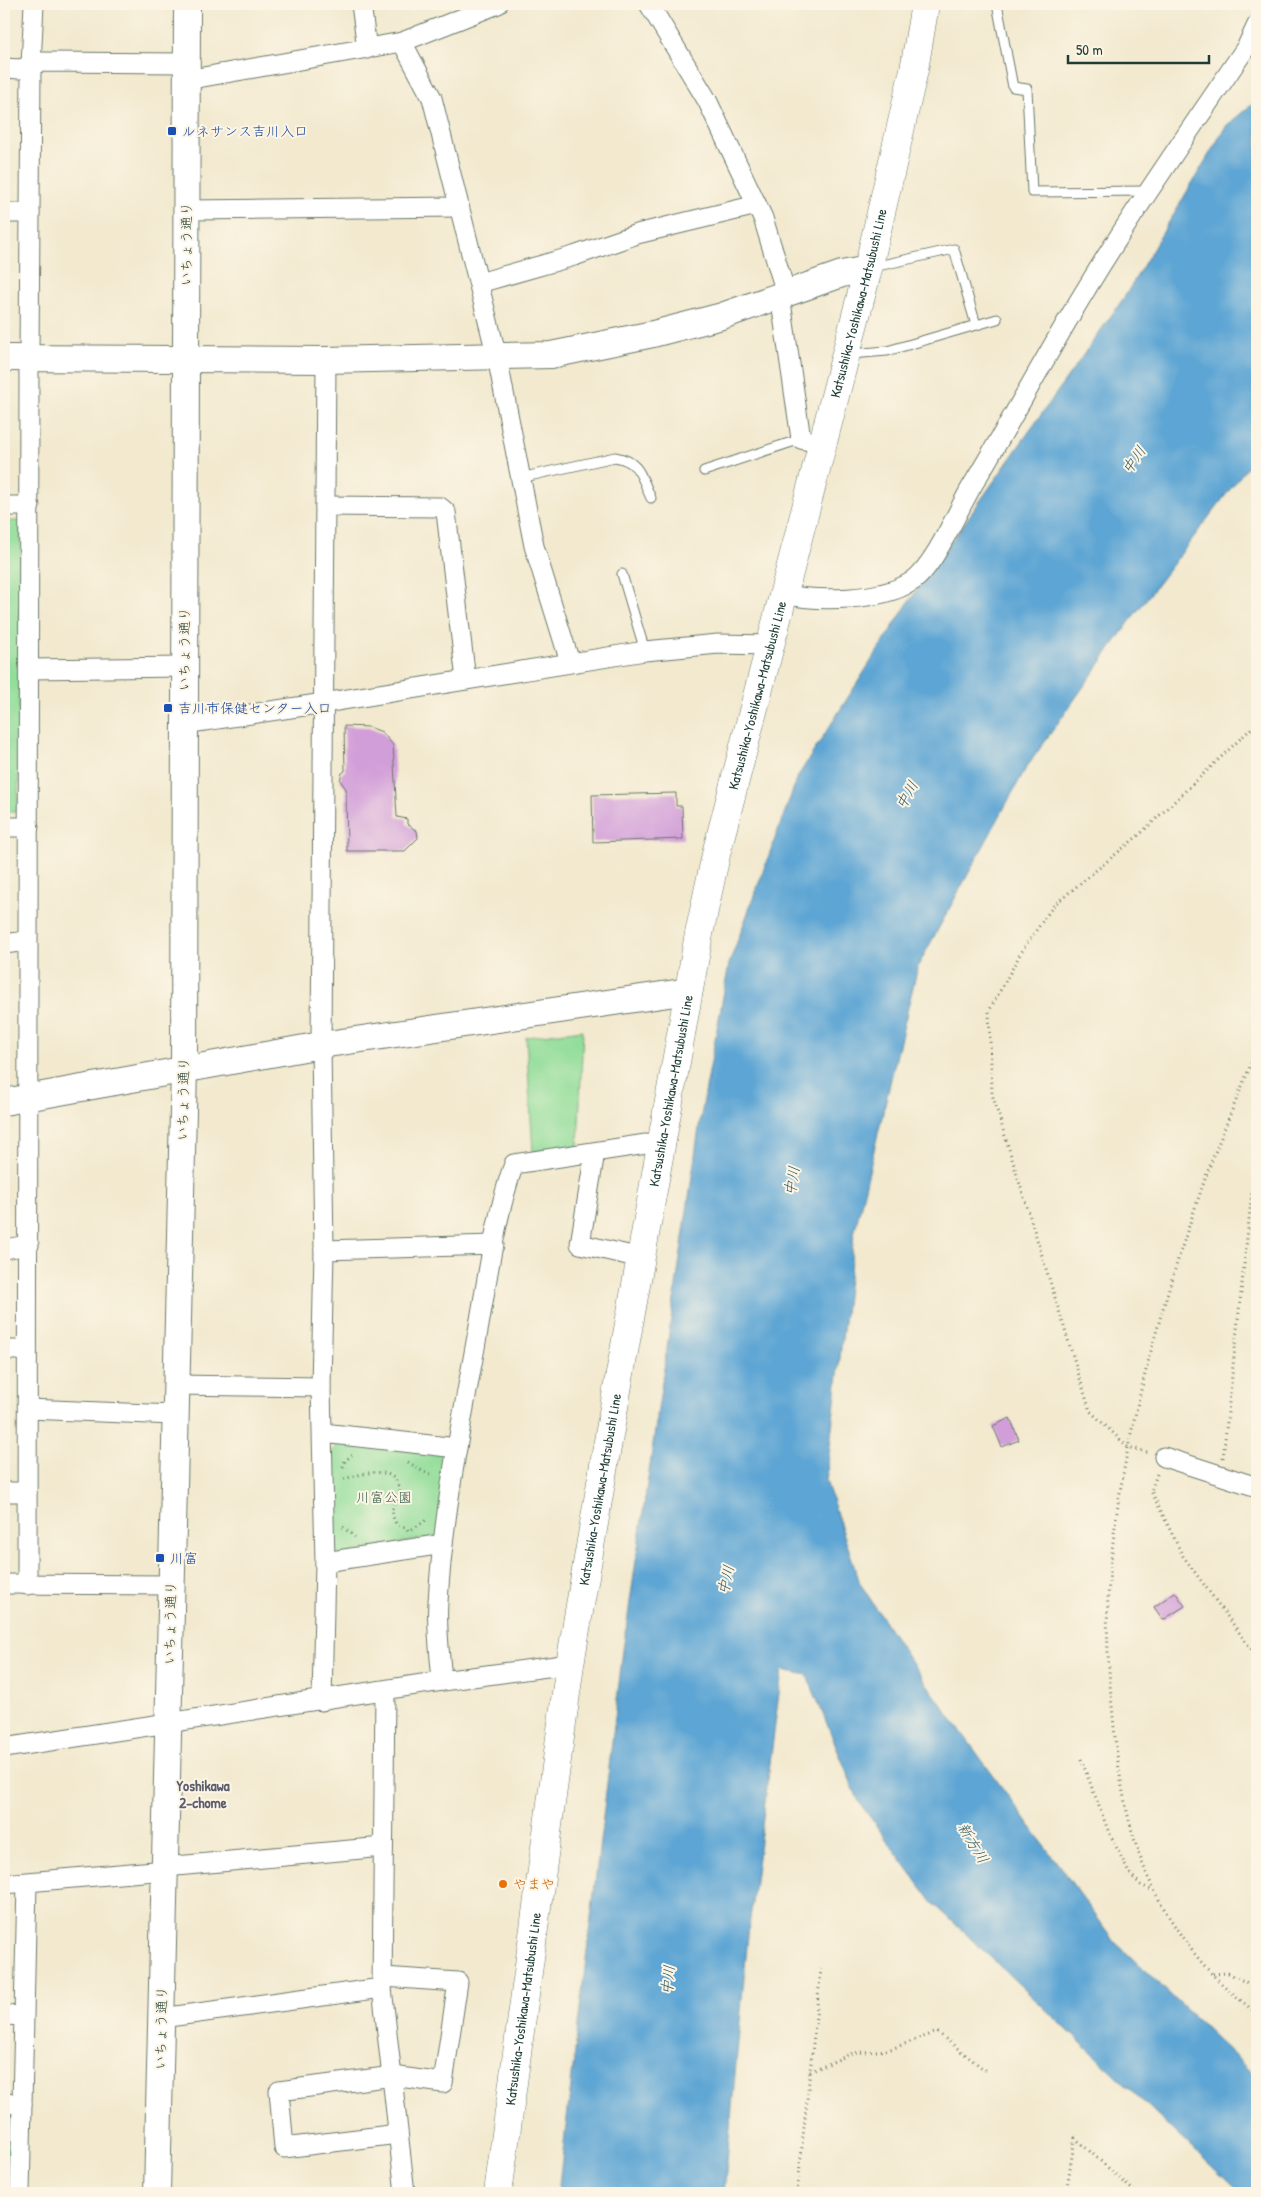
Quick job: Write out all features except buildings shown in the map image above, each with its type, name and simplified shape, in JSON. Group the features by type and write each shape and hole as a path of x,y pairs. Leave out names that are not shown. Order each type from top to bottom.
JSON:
{"main road":[{"name":"Katsushika-Yoshikawa-Matsubushi Line","path":"498,2193 570,1664 689,990 717,850 783,594 811,442 845,355 868,269 914,70 925,4"}],"street":[{"path":"28,1585 27,1350 29,1245 16,1100 27,941 30,506 16,358 30,213 31,66 34,4"},
{"name":"いちょう通り","path":"157,2193 174,1415 184,1069 187,4"},
{"path":"361,4 367,49"},
{"path":"649,4 707,100 763,218 783,294 811,442"},
{"path":"4,68 20,68 41,62 186,71 367,49 402,42 495,5"},
{"path":"783,594 802,599 887,593 912,582 935,555 962,503 1082,295 1247,46 1257,25"},
{"path":"402,42 432,98 497,357 534,546 570,662"},
{"path":"479,283 574,256 637,234 757,205"},
{"path":"185,210 459,207"},
{"path":"4,213 30,213"},
{"path":"16,358 326,360 551,355 593,347 722,316 842,274 868,269"},
{"path":"322,1701 324,1562 321,1387 324,1250 321,1045 326,360"},
{"path":"4,506 30,506"},
{"path":"325,506 440,507 446,512 466,680"},
{"path":"184,724 645,651 718,644 770,645"},
{"path":"29,670 184,667"},
{"path":"4,827 29,827"},
{"path":"4,944 27,941"},
{"path":"16,1100 321,1045 689,990"},
{"path":"442,1681 437,1609 443,1544 457,1448 494,1245 506,1186 514,1164 646,1144 661,1148"},
{"path":"595,1152 580,1244 641,1258"},
{"path":"4,1248 29,1245"},
{"path":"324,1250 494,1245"},
{"path":"4,1350 27,1350"},
{"path":"175,1385 321,1387"},
{"path":"28,1409 174,1415"},
{"path":"323,1433 457,1448"},
{"path":"1157,1455 1257,1487"},
{"path":"4,1492 27,1492"},
{"path":"324,1562 443,1544"},
{"path":"4,1584 171,1585"},
{"path":"4,1748 322,1701 442,1681 570,1664"},
{"path":"385,1691 382,1982 405,2193"},
{"path":"4,1884 27,1884 154,1871 165,1867 383,1847"},
{"path":"20,2193 13,2103 23,2016 27,1884"},
{"path":"161,2018 382,1982 458,1982 443,2083 393,2076 279,2091 284,2148 398,2134"},
{"path":"4,2015 23,2016"}],"lane":[{"path":"997,4 1012,87 1027,89 1032,192 1150,191"},
{"path":"868,269 954,249 976,324"},
{"path":"845,355 887,351 997,318"},
{"path":"704,471 811,442"},
{"path":"520,478 614,457 628,459 636,466 651,498"},
{"path":"622,574 645,651"}],"path":[{"path":"1257,724 1139,835 1054,905 1023,949 989,1011 992,1094 1090,1411 1128,1447 1157,1455 1151,1492 1183,1556 1257,1657"},
{"path":"1257,1049 1206,1178 1164,1306 1120,1482 1108,1598 1108,1662 1115,1742 1127,1814 1154,1891 1181,1935 1212,1974 1257,2014"},
{"path":"1221,1475 1257,1146"},
{"path":"342,1484 344,1479 341,1472 345,1461 358,1453"},
{"path":"406,1460 422,1471 432,1475"},
{"path":"344,1479 378,1471 394,1479 398,1484 400,1496 393,1506 393,1518 397,1525 407,1528 408,1531 405,1532"},
{"path":"342,1524 352,1536 362,1540"},
{"path":"1080,1759 1108,1830 1128,1873 1141,1885 1154,1891"},
{"path":"797,2193 821,1969"},
{"path":"1212,1974 1228,1973 1257,1988"},
{"path":"810,2072 853,2053 888,2050 937,2032 986,2071"},
{"path":"1066,2193 1075,2138 1136,2193"}],"green space":[{"path":"4,521 21,521 18,812 4,812"},
{"path":"583,1030 578,1147 533,1152 526,1037"},
{"name":"川富公園","path":"339,1443 445,1452 447,1459 439,1536 338,1555 332,1551 332,1450"},
{"path":"15,2110 13,2193 4,2193 4,2111"}],"water":[{"path":"1257,100 1257,454 1135,614 1026,768 918,966 854,1234 826,1481 860,1583 907,1656 949,1715 1115,1942 1257,2077 1257,2193 1240,2193 932,1902 859,1802 807,1675 782,1670 748,1935 724,2193 558,2193 623,1650 700,1121 729,964 798,776 910,600 1125,296 1226,126"}],"place":[{"name":"ルネサンス吉川入口","path":"172,131"},
{"name":"吉川市保健センター入口","path":"168,708"},
{"name":"川富","path":"160,1558"},
{"name":"やまや","path":"503,1884"}],"district":[{"name":"Yoshikawa 2-chome","path":"203,1794"}],"water label":[{"name":"中川","path":"1134,460"},
{"name":"中川","path":"907,795"},
{"name":"中川","path":"792,1181"},
{"name":"中川","path":"726,1580"},
{"name":"新方川","path":"973,1843"},
{"name":"中川","path":"668,1980"}]}
